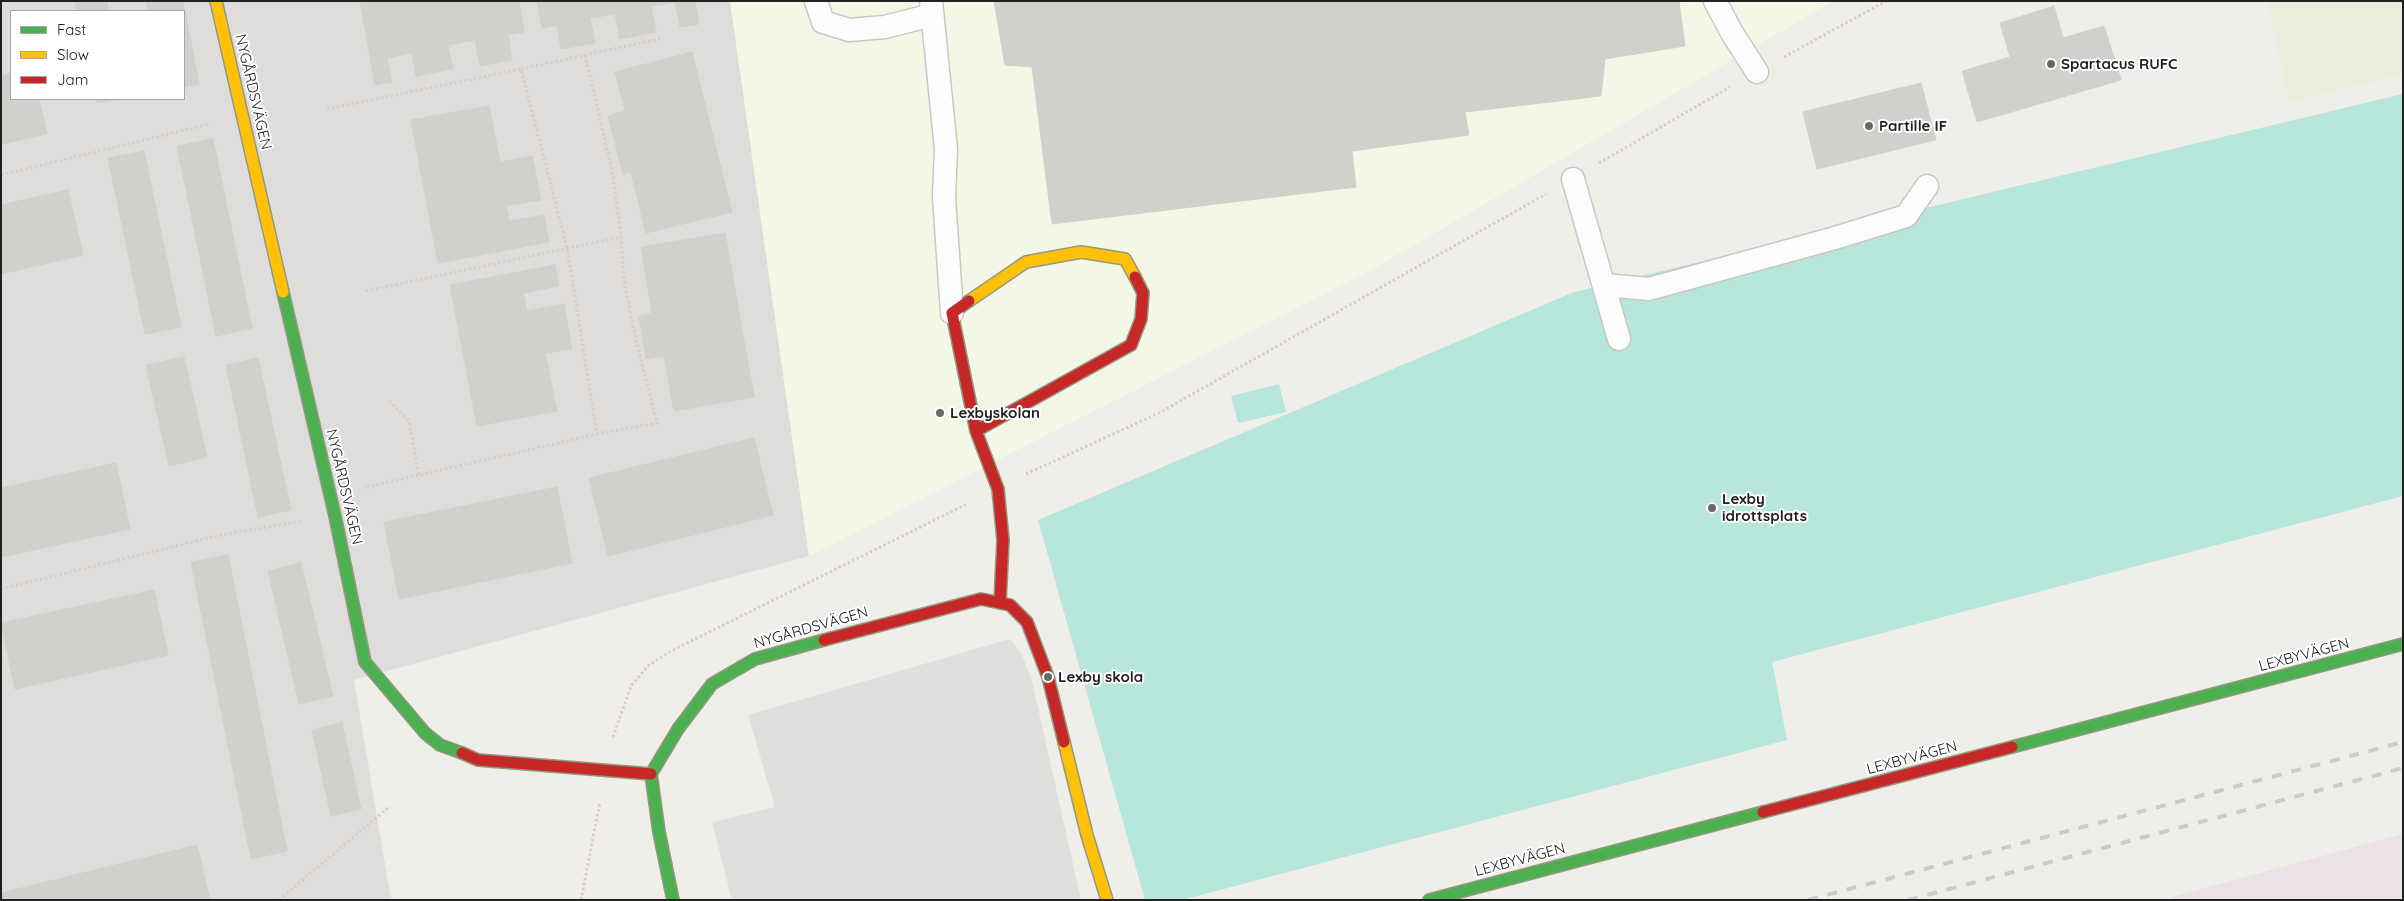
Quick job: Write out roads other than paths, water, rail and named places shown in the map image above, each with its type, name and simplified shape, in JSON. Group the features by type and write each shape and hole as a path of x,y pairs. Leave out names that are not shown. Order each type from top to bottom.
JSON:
{"street":[{"name":"NYGÅRDSVÄGEN","path":"216,1 335,516 365,662 424,733 440,745 478,760 651,774 678,729 712,684 755,658 981,599 1010,605 1027,622 1040,652 1048,677 1087,836 1107,900"},
{"path":"976,432 1131,345 1141,320 1143,292 1125,259 1081,252 1026,262 952,313 976,432 998,489 1002,540 1000,603"},
{"name":"LEXBYVÄGEN","path":"1429,900 2403,644"},
{"path":"651,774 659,832 672,900"}],"lane":[{"path":"816,1 824,22 849,30 885,27 931,8 946,149 944,197 952,313"},
{"path":"1715,1 1756,72"},
{"path":"1573,178 1619,339"},
{"path":"1604,285 1649,289 1835,238 1906,216 1927,186"}],"railway":[{"path":"1808,900 2403,742"},
{"path":"1908,900 2403,768"}],"place":[{"name":"Spartacus RUFC","path":"2051,64"},
{"name":"Partille IF","path":"1869,126"},
{"name":"Lexbyskolan","path":"940,413"},
{"name":"Lexby idrottsplats","path":"1712,508"},
{"name":"Lexby skola","path":"1048,677"}]}
